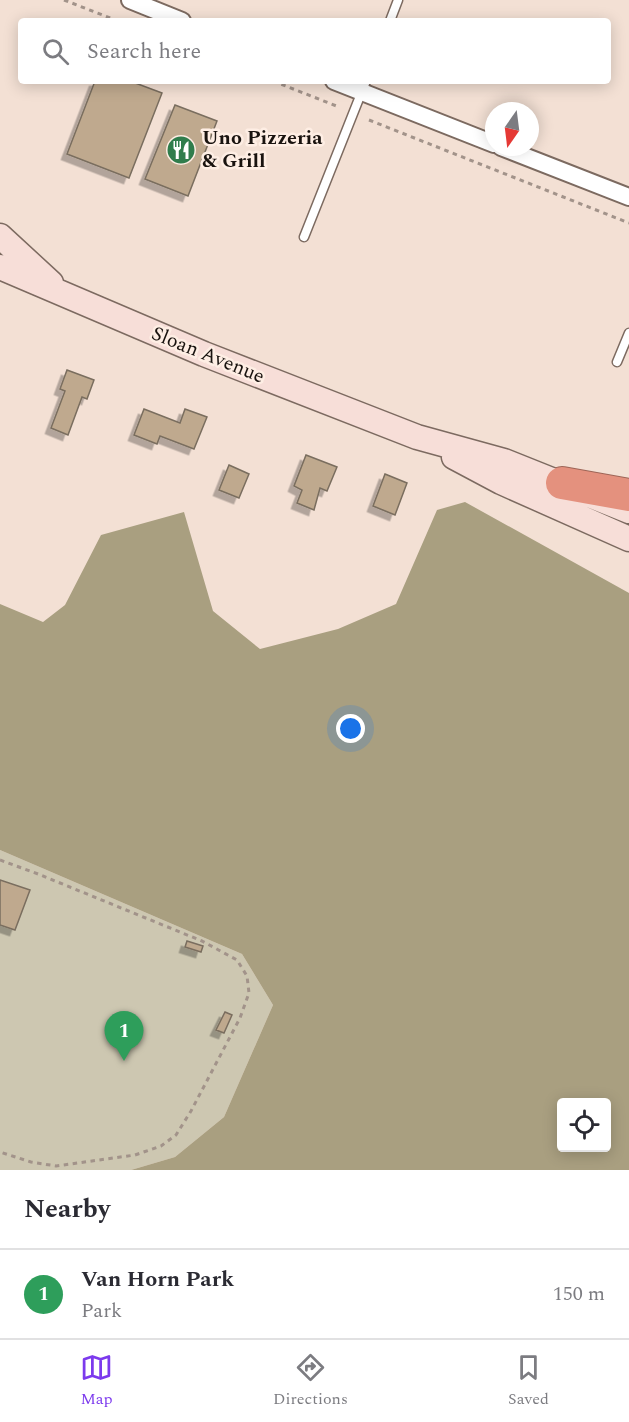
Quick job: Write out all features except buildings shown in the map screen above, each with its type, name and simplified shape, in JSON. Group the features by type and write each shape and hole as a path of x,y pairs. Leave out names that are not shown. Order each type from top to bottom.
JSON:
{"highway":[{"path":"562,483 629,495"}],"main road":[{"path":"0,236 64,294"},
{"name":"Sloan Avenue","path":"0,267 204,354 417,437 504,461 629,511"},
{"name":"Sloan Avenue","path":"417,437 501,482 629,539"}],"street":[{"path":"130,0 164,17"},
{"path":"364,86 485,140"},
{"path":"524,156 629,197"}],"lane":[{"path":"391,18 398,0"},
{"path":"304,237 364,86"},
{"path":"617,362 629,333"}],"path":[{"path":"64,0 110,18"},
{"path":"281,84 339,107"},
{"path":"369,120 629,223"},
{"path":"0,860 180,932 237,960 247,976 249,993 240,1018 191,1111 176,1135 161,1146 135,1155 56,1166 31,1162 0,1152"}],"shaded area":[{"path":"465,502 629,593 629,1170 131,1170 175,1157 224,1117 273,1005 242,954 0,850 0,604 43,622 65,605 101,535 184,512 213,611 260,649 338,629 396,604 437,510"},
{"path":"0,850 242,954 273,1005 224,1117 175,1157 131,1170 0,1170"}],"place":[{"name":"Uno Pizzeria & Grill","path":"181,150"},
{"name":"Van Horn Park","path":"124,1061"}]}
